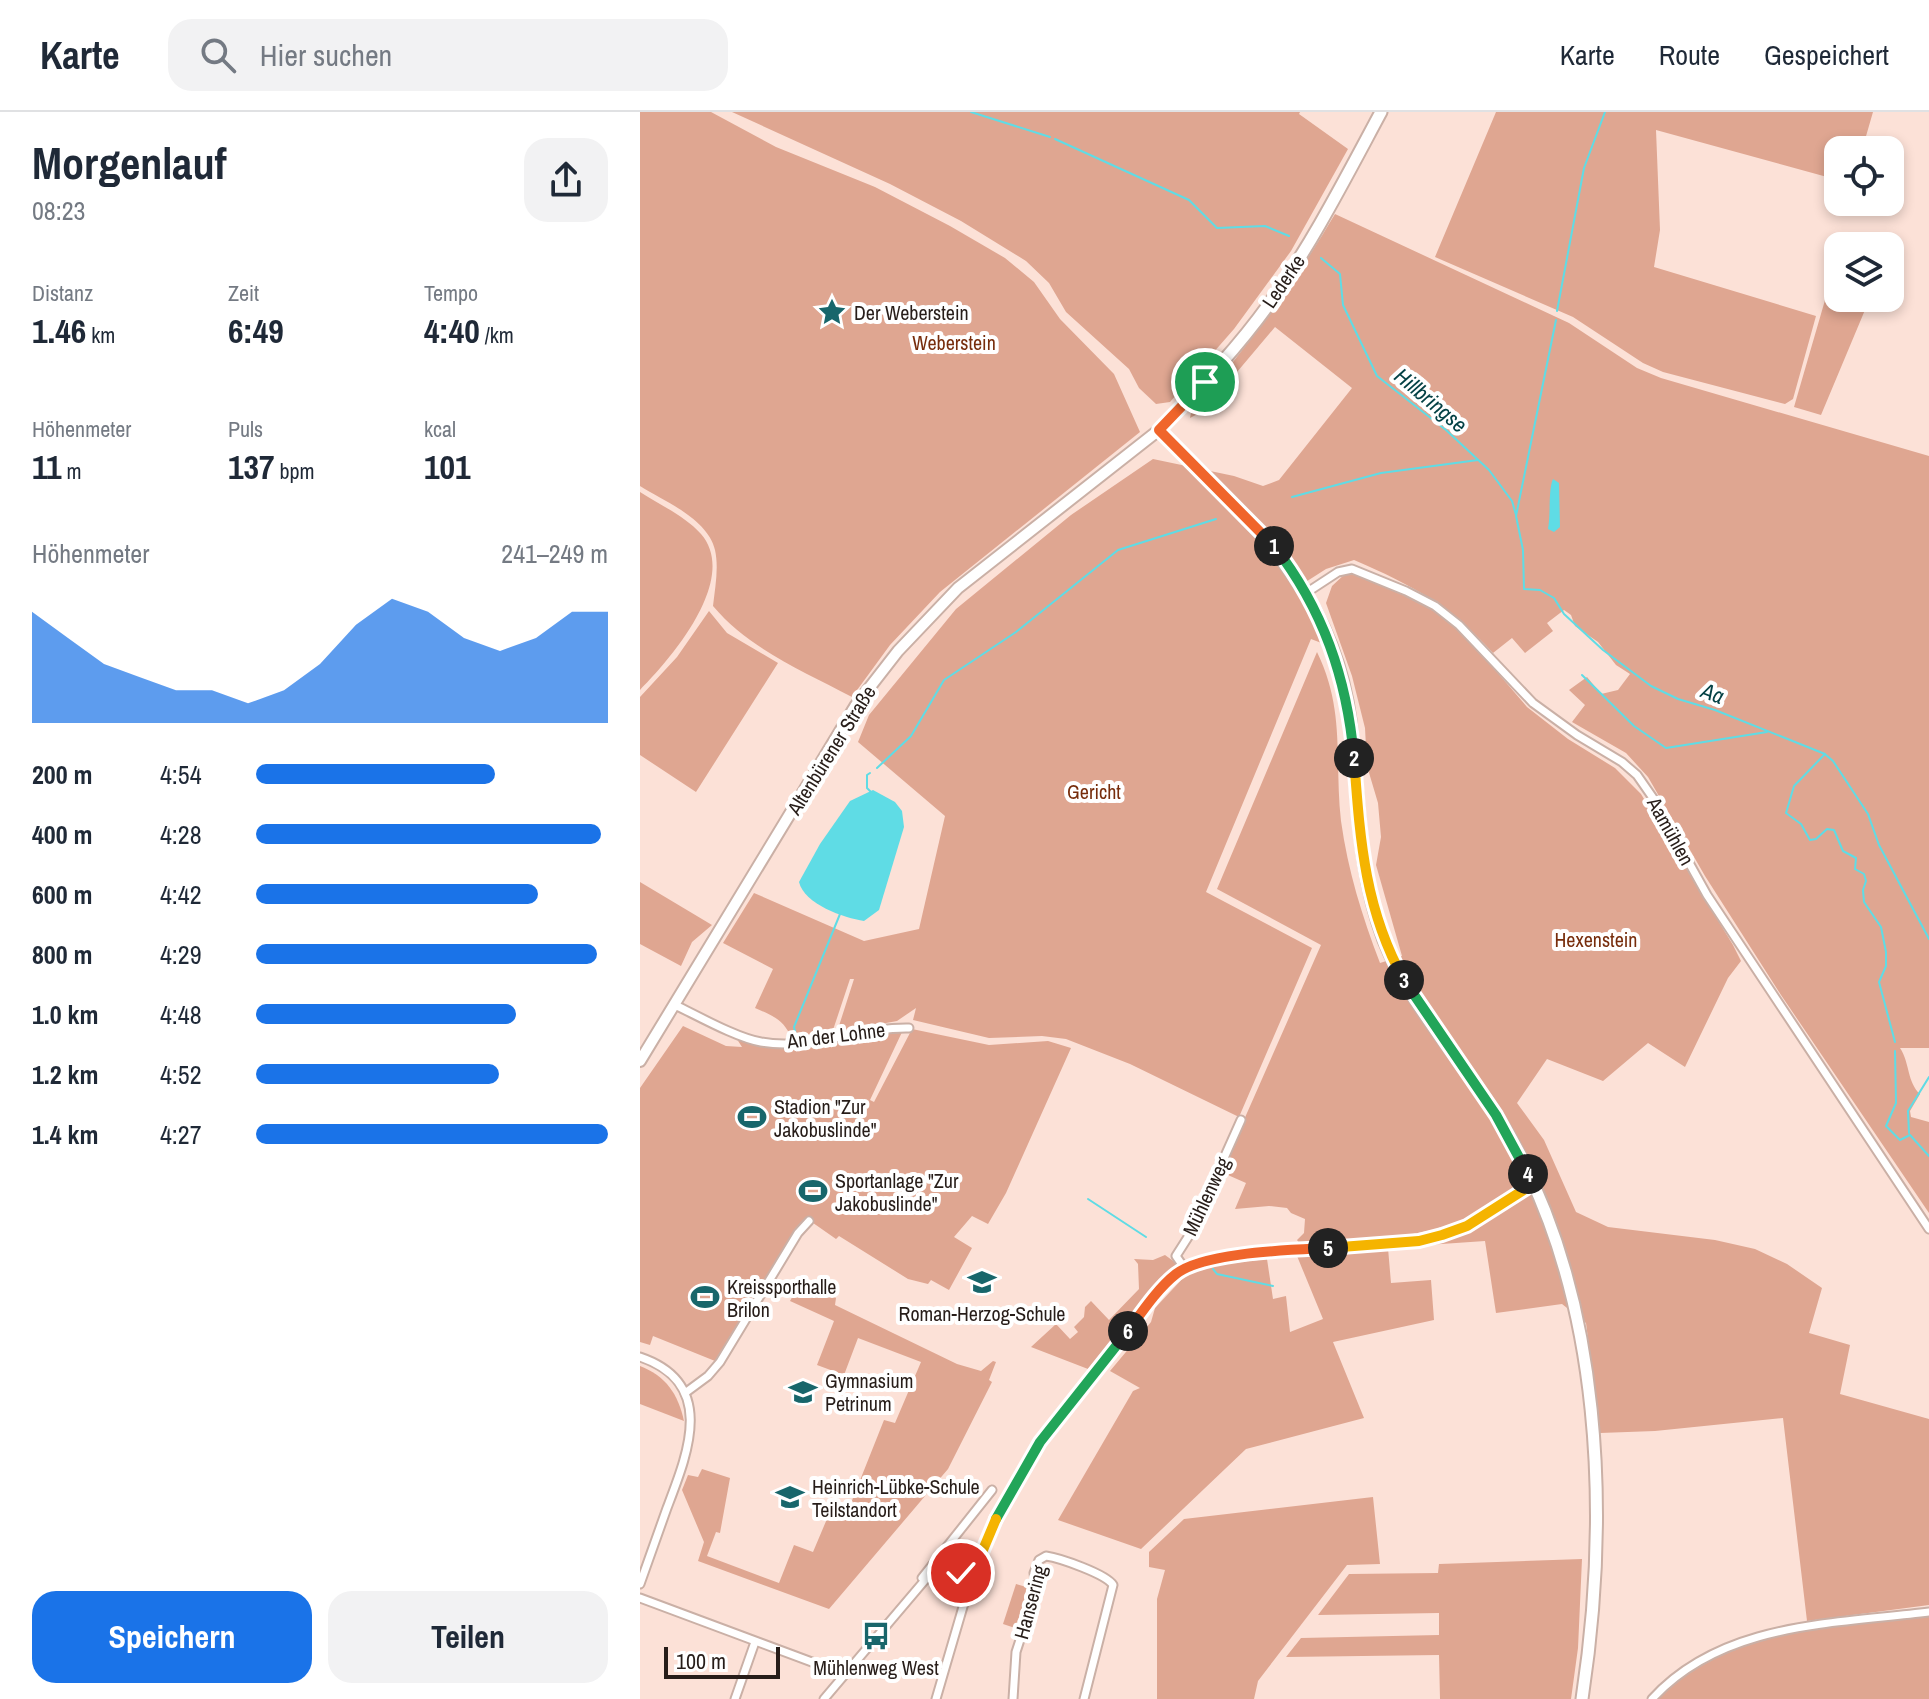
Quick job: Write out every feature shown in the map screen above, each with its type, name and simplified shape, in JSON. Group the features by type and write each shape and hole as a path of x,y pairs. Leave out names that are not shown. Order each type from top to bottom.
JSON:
{"main road":[{"name":"Lederke","path":"1159,430 1230,353 1277,292 1316,230 1381,112"},
{"path":"1159,430 1274,547 1306,593 1324,628 1341,675 1350,717 1365,874 1385,943 1421,1009 1496,1115 1533,1184 1557,1242 1589,1387 1595,1467 1597,1547 1582,1699"}],"street":[{"name":"Altenbürener Straße","path":"640,1061 856,705 898,651 958,588 1159,430"},
{"name":"Aamühlen","path":"1306,593 1338,572 1352,569 1435,606 1459,625 1541,710 1630,768 1653,798 1719,915 1929,1229"},
{"name":"An der Lohne","path":"675,1005 761,1042 808,1041 881,1028 909,1028"},
{"name":"Mühlenweg","path":"1185,1269 1176,1256 1190,1234 1241,1120"},
{"name":"Mühlenweg","path":"936,1699 972,1576 1004,1503 1040,1442 1167,1283 1185,1269 1202,1262 1419,1241 1467,1226 1533,1184"},
{"path":"685,1393 708,1376 720,1362 798,1233 809,1221"},
{"path":"640,1357 665,1369 685,1393 691,1421 690,1445 640,1584"},
{"path":"824,1699 992,1490"},
{"name":"Hansering","path":"1013,1699 1016,1652 1036,1591 1034,1573 1040,1558 1049,1556 1108,1578 1113,1585 1084,1699"},
{"path":"917,1587 942,1571 972,1576"},
{"path":"640,1598 842,1676"},
{"path":"1652,1699 1691,1666 1758,1637 1809,1625 1929,1612"},
{"path":"735,1699 755,1642"},
{"path":"833,1699 842,1676"}],"green space":[{"name":"Weberstein","path":"640,112 711,112 776,147 875,187 1005,258 1034,282 1060,319 1114,374 1140,432 940,592 890,645 852,697 778,658 727,621 713,606 717,564 711,539 695,520 640,486"},
{"path":"732,112 1300,112 1348,149 1291,251 1234,329 1170,402 1156,404 1139,388 1129,369 1066,312 1049,283 1026,261 961,221 890,184"},
{"path":"1496,112 1873,112 1866,136 1824,136 1824,176 1656,130 1660,230 1654,267 1816,316 1793,399 1785,404 1663,372 1643,363 1573,317 1435,257"},
{"name":"Gericht","path":"1335,214 1569,323 1637,368 1661,378 1929,456 1929,1048 1900,1048 1913,1084 1920,1094 1910,1111 1911,1117 1929,1122 1929,1213 1781,995 1705,876 1648,777 1626,753 1572,722 1585,705 1569,690 1587,677 1601,694 1618,690 1630,674 1616,665 1598,642 1575,626 1571,615 1564,610 1547,623 1553,631 1525,653 1512,638 1493,653 1430,598 1354,560 1326,569 1301,585 1324,644 1311,639 1206,892 1312,948 1239,1117 1130,1064 1066,1039 1042,1036 989,1038 913,1020 916,1008 897,1021 837,1032 854,979 850,979 831,1036 791,1038 781,1022 755,1008 773,969 723,943 754,893 864,941 919,929 945,816 858,742 869,715 956,609 1071,515 1153,459 1234,476 1263,486 1279,480 1352,388 1275,327 1205,410 1190,418 1268,316"},
{"path":"1824,304 1824,312 1864,312 1821,415 1794,407"},
{"path":"640,492 680,516 701,534 711,552 712,573 707,595 696,618 668,659 640,690"},
{"name":"Hexenstein","path":"1346,573 1355,573 1396,588 1436,609 1461,630 1527,707 1568,739 1615,768 1641,794 1733,945 1741,961 1728,978 1685,1067 1648,1043 1603,1081 1547,1059 1517,1103 1544,1140 1576,1212 1608,1227 1715,1240 1755,1249 1787,1264 1822,1288 1809,1333 1850,1345 1840,1394 1929,1419 1929,1605 1807,1621 1783,1418 1655,1431 1600,1433 1586,1323 1562,1304 1496,1313 1485,1241 1427,1245 1432,1230 1389,1239 1302,1247 1297,1240 1304,1233 1305,1219 1287,1208 1235,1209 1246,1183 1221,1172 1321,945 1217,889 1317,652 1332,695 1341,821 1356,893 1380,963 1402,956 1376,865 1381,837 1378,803 1367,766 1365,728 1352,676 1326,603 1332,586"},
{"path":"709,611 727,633 778,663 696,792 640,755 640,697 677,657"},
{"path":"640,882 712,925 692,942 681,966 640,944"},
{"name":"Sportanlage \"Zur Jakobuslinde\"","path":"683,1026 726,1046 742,1047 733,1033 759,1044 822,1044 853,1034 903,1030 870,1100 874,1102 912,1029 989,1045 1048,1041 1071,1048 1006,1193 988,1224 972,1216 954,1237 972,1248 949,1290 931,1280 928,1284 908,1279 839,1236 836,1239 806,1218 795,1230 715,1361 653,1336 650,1345 640,1342 640,1088"},
{"path":"1388,1248 1391,1283 1431,1280 1434,1320 1333,1342 1364,1418 1246,1449 1141,1549 1058,1520 1133,1391 1140,1388 1110,1371 1151,1322 1155,1308 1185,1276 1207,1266 1267,1259 1273,1299 1286,1296 1290,1332 1323,1319 1297,1256"},
{"path":"1165,1255 1176,1263 1174,1271 1153,1290 1088,1369 1031,1347 1056,1324 1070,1339 1078,1332 1074,1327 1084,1317 1085,1307 1091,1301 1109,1320 1139,1289 1138,1264 1134,1259 1153,1260"},
{"path":"796,1290 832,1295 836,1298 835,1305 957,1364 981,1371 993,1361 996,1362 989,1380 992,1382 948,1469 829,1609 698,1561 704,1542 682,1490 688,1475 698,1477 702,1469 730,1478 720,1533 716,1532 707,1556 779,1583 794,1545 813,1552 832,1507 847,1513 884,1420 895,1423 921,1362 858,1338 844,1375 817,1365 834,1321 790,1301"},
{"path":"640,1366 670,1387 684,1421 640,1404"},
{"path":"1373,1497 1380,1564 1347,1565 1258,1681 1254,1699 1157,1699 1157,1599 1165,1570 1149,1567 1149,1552 1184,1519"},
{"path":"1582,1559 1578,1648 1571,1699 1440,1699 1439,1655 1286,1657 1301,1638 1439,1635 1439,1613 1318,1615 1349,1574 1438,1573 1439,1564"},
{"path":"1016,1584 1033,1589 1021,1630 1003,1624"},
{"path":"1929,1614 1929,1699 1657,1699 1684,1674 1715,1655 1748,1642 1820,1626"}],"water":[{"path":"1553,479 1559,483 1560,527 1554,532 1548,529"},
{"path":"873,790 895,802 902,811 904,827 879,910 864,921 846,917 816,903 802,890 799,882 820,844 850,801"}],"waterway":[{"name":"Hillbringse","path":"971,112 1050,137"},
{"name":"Aa","path":"1557,311 1584,168 1605,112"},
{"name":"Hillbringse","path":"1055,139 1189,200 1217,228 1265,226 1289,236"},
{"name":"Hillbringse","path":"1321,258 1340,274 1343,305 1377,376 1446,430 1489,470 1512,501 1516,515"},
{"name":"Aa","path":"1556,320 1516,516 1523,550 1524,589 1540,590 1554,598 1564,614 1603,650 1651,686 1825,754 1794,786 1786,813 1801,824 1810,840 1816,839 1827,829 1834,830 1843,851 1856,858 1855,869 1864,874 1864,902 1881,927 1886,952 1886,966 1879,982 1895,1042"},
{"path":"1292,497 1381,473 1478,460"},
{"path":"877,768 911,736 944,680 1016,632 1118,550 1216,519"},
{"path":"1582,675 1634,726 1666,748 1767,732"},
{"path":"1826,755 1868,814 1879,845 1929,939"},
{"path":"870,773 867,775 867,788 871,792"},
{"path":"797,1039 794,1027 840,914"},
{"name":"Aa","path":"1895,1051 1896,1103 1886,1126 1900,1140 1910,1135 1929,1156"},
{"path":"1909,1133 1908,1111 1929,1077"},
{"path":"1088,1199 1146,1237"},
{"path":"1213,1269 1217,1274 1273,1286"}],"place":[{"name":"Der Weberstein","path":"832,312"},
{"name":"Stadion \"Zur Jakobuslinde\"","path":"752,1117"},
{"name":"Sportanlage \"Zur Jakobuslinde\"","path":"813,1191"},
{"name":"Roman-Herzog-Schule","path":"982,1282"},
{"name":"Kreissporthalle Brilon","path":"705,1297"},
{"name":"Gymnasium Petrinum","path":"803,1392"},
{"name":"Heinrich-Lübke-Schule Teilstandort","path":"790,1497"},
{"name":"Mühlenweg West","path":"876,1636"}],"route":[{"path":"961,1573 972,1576 979,1554 1004,1503 1046,1433 1167,1283 1180,1272 1202,1262 1241,1256 1419,1241 1467,1226 1533,1184 1510,1137 1473,1079 1421,1009 1385,943 1361,849 1350,717 1341,675 1317,612 1274,547 1159,430 1205,382"}]}
